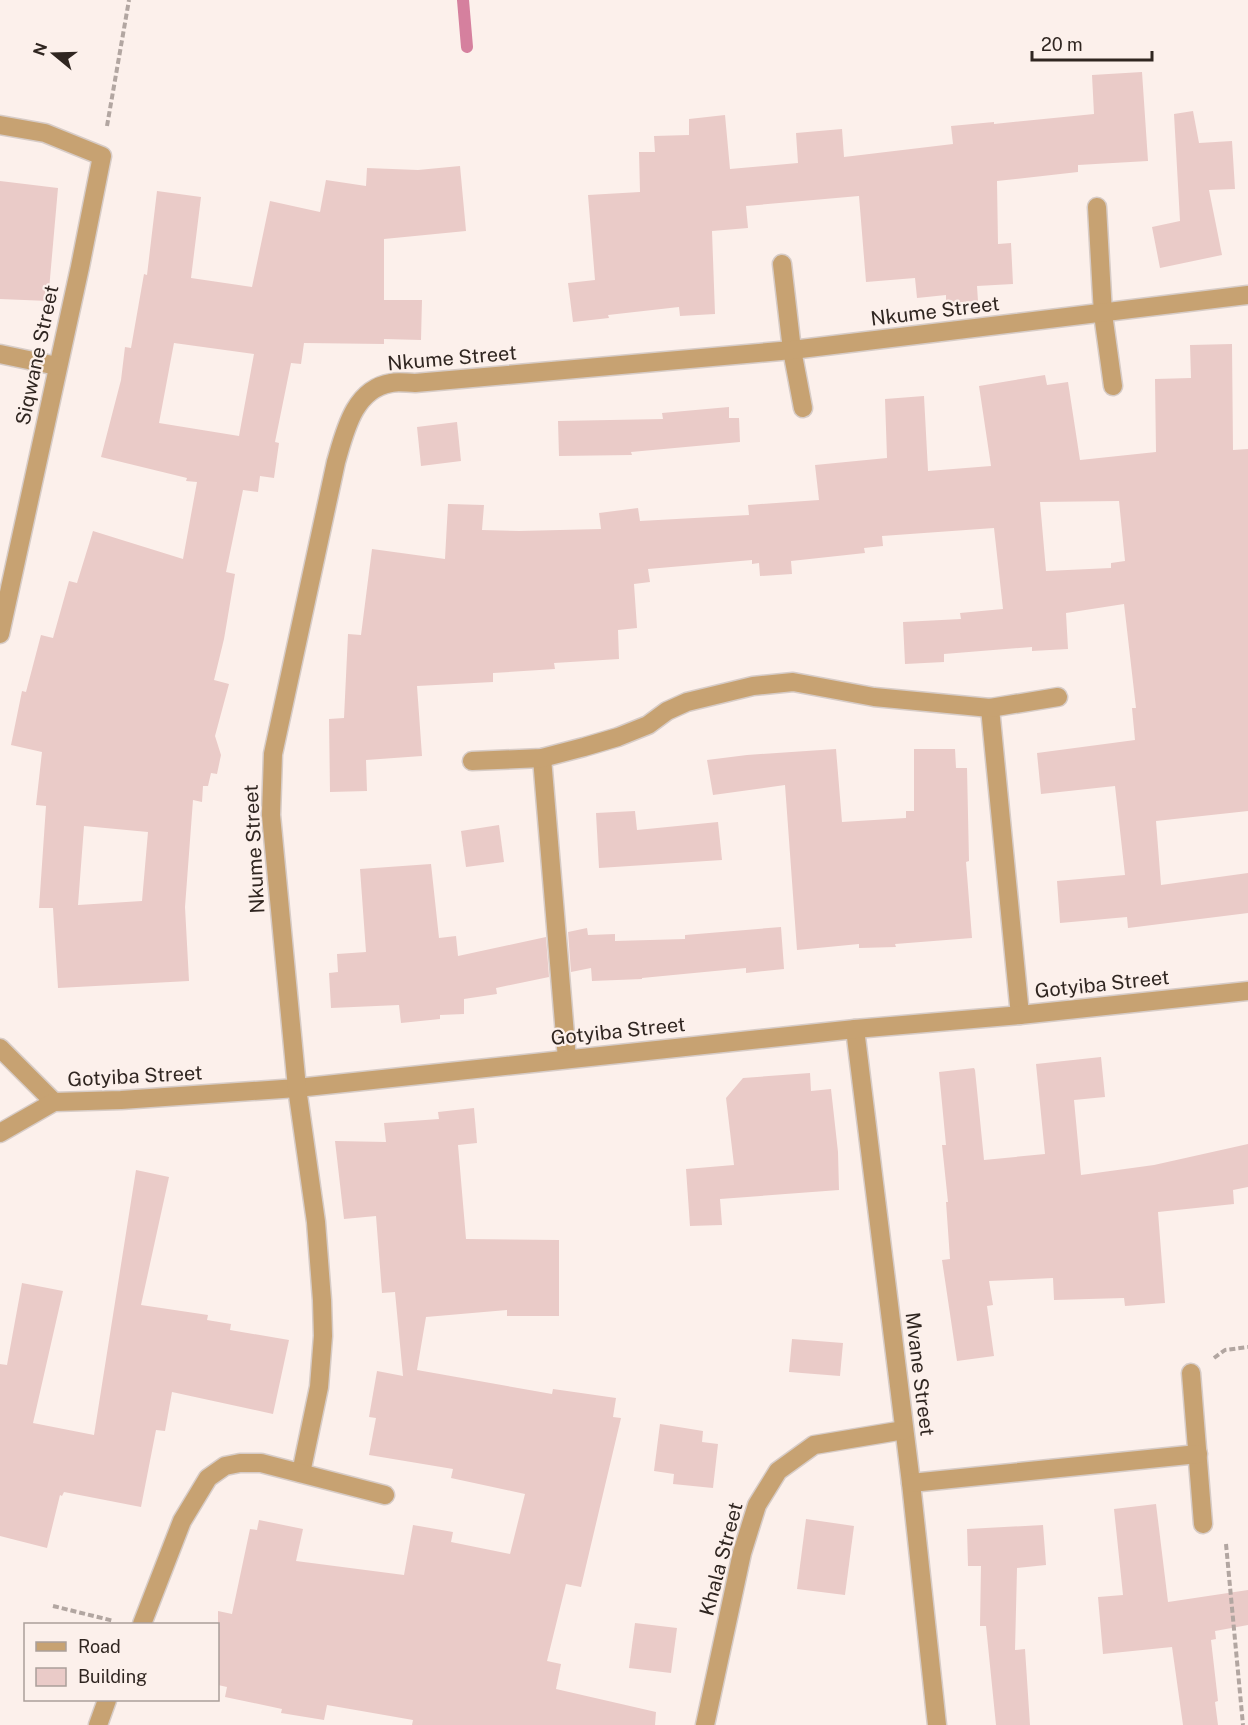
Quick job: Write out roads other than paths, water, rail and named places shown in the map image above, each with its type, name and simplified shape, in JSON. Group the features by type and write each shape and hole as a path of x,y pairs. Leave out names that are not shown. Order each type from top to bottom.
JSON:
{"street":[{"name":"Siqwane Street","path":"0,125 45,133 102,156 0,634"},
{"path":"1097,207 1103,314 1113,386"},
{"path":"782,264 792,350 803,408"},
{"name":"Nkume Street","path":"301,1473 319,1387 323,1336 316,1222 297,1088 271,815 273,753 336,462 346,428 357,405 368,392 391,382 415,383 792,350 1248,295"},
{"path":"0,354 57,366"},
{"path":"472,761 542,758 618,737 648,725 667,711 687,702 763,685 793,682 874,697 990,708 1058,697"},
{"path":"990,708 1020,1015"},
{"path":"542,758 567,1059"},
{"name":"Gotyiba Street","path":"0,1133 54,1102 121,1100 297,1088 855,1029 1020,1015 1248,991"},
{"name":"Mvane Street","path":"855,1029 911,1483 937,1725"},
{"path":"0,1048 54,1102"},
{"path":"1191,1373 1203,1524"},
{"name":"Khala Street","path":"705,1725 742,1552 757,1505 778,1471 814,1445 904,1431"},
{"path":"911,1483 1198,1454"},
{"path":"142,1623 182,1521 208,1478 225,1466 261,1463 385,1495"},
{"path":"98,1725 107,1701"}],"waterway":[{"path":"463,0 467,47"}]}
